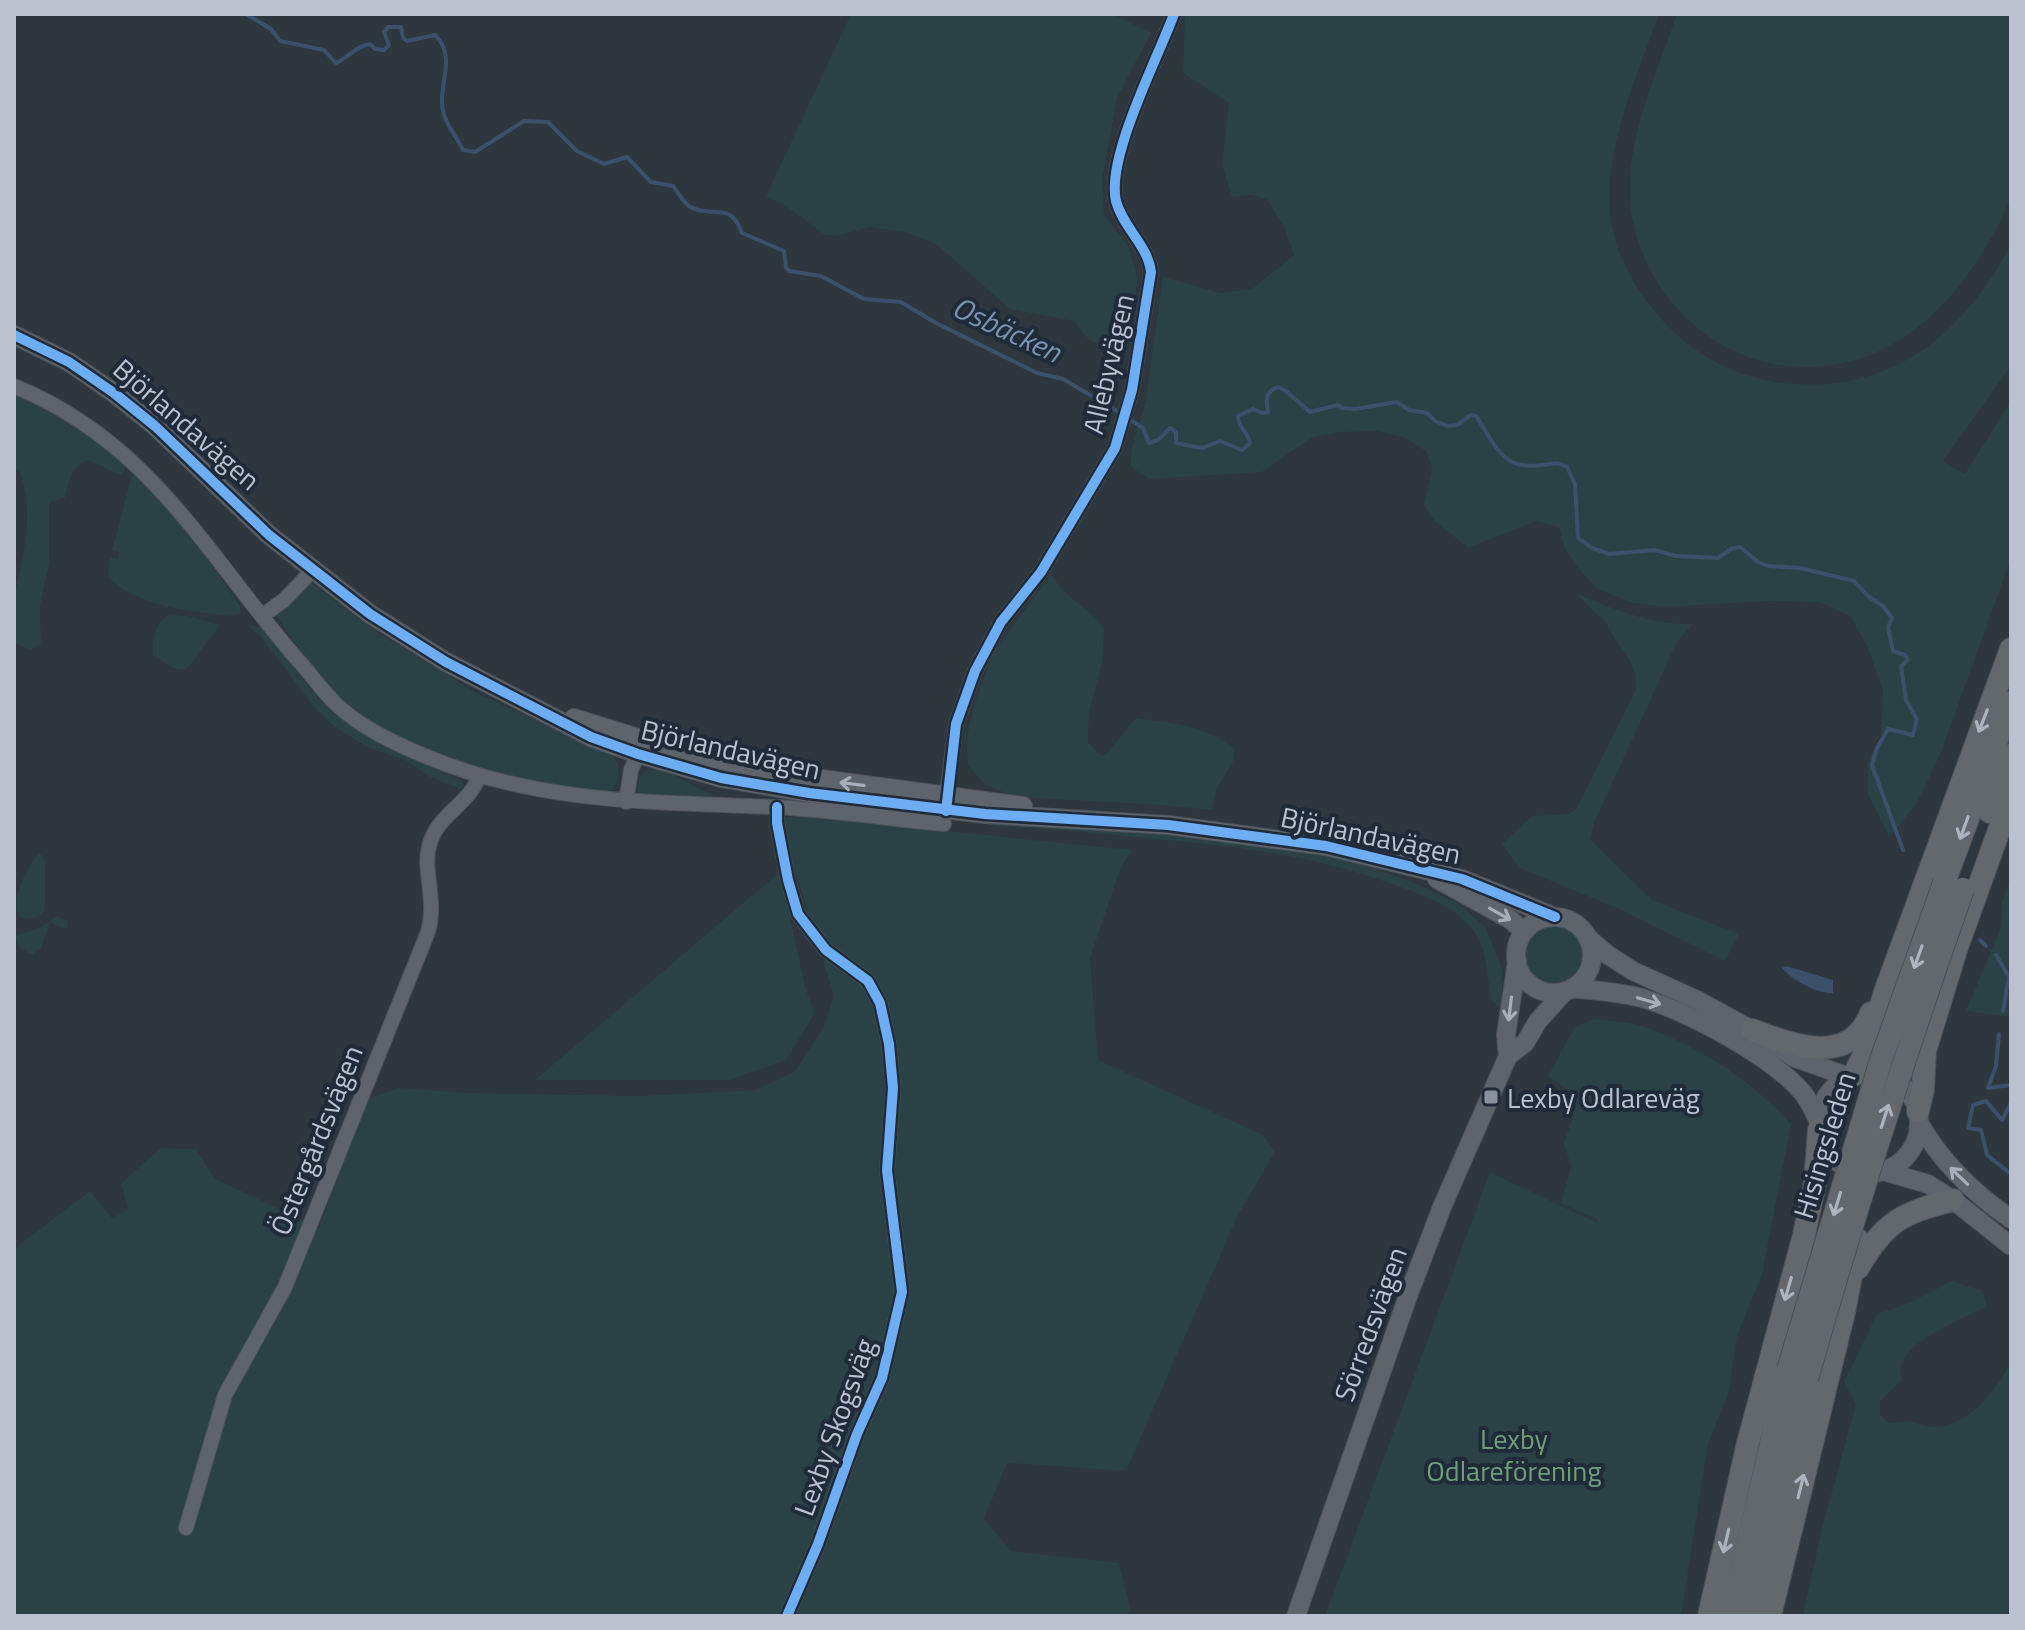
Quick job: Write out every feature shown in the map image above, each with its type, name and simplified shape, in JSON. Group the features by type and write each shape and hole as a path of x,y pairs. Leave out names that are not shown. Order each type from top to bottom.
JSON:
{"highway":[{"path":"1851,1076 1870,1042 1885,992 2011,649"},
{"name":"Hisingsleden","path":"1731,1616 1881,1060 2011,702"},
{"name":"Hisingsleden","path":"1748,1616 1798,1374 1901,1065 2011,755"},
{"path":"1918,1117 1928,1040 1956,950 2011,797"},
{"path":"1752,1030 1805,1048 1843,1044 1862,1031 1875,1004 1885,992"},
{"path":"1709,1616 1748,1443 1804,1235 1815,1183 1819,1125"},
{"path":"1770,1616 1850,1284 1859,1232 1881,1172"},
{"path":"1850,1284 1871,1245 1883,1231 1917,1209 1953,1200"}],"street":[{"name":"Allebyvägen","path":"946,810 956,724 975,671 1001,622 1041,572 1091,492 1110,459 1128,408 1151,272 1145,251 1119,210 1115,180 1137,103 1174,14"},
{"name":"Björlandavägen","path":"14,335 69,362 114,393 155,426 269,535 312,571 404,637 507,695 591,737 640,747 721,778 777,788 946,810 1096,819 1285,839 1368,855 1424,872 1462,879 1555,917"},
{"path":"14,386 51,402 104,438 136,465 180,509 324,692 355,720 414,752 479,776 556,793 626,802 777,807"},
{"path":"262,616 284,600 312,571"},
{"path":"626,802 631,770 640,747"},
{"name":"Östergårdsvägen","path":"186,1528 225,1395 285,1287 428,932 432,907 427,867 431,840 441,821 474,788 479,776"},
{"name":"Björlandavägen","path":"777,807 866,817 946,810"},
{"name":"Lexby Skogsväg","path":"777,807 788,880 798,914 826,950 868,981 880,1003 889,1044 893,1088 887,1170 902,1292 882,1378 857,1434 818,1544 787,1616"},
{"name":"Björlandavägen","path":"1424,872 1511,920 1524,932"},
{"path":"1851,1076 1793,1057 1697,1000 1633,971 1587,937 1576,924 1555,917 1534,922 1524,932 1517,947 1517,962 1526,981 1537,989 1642,998 1670,1007 1752,1052 1802,1092 1819,1125 1828,1152 1840,1164 1855,1171 1881,1172 1928,1184 2011,1246"},
{"path":"1569,990 1589,970 1592,953 1587,937"},
{"name":"Sörredsvägen","path":"1508,1056 1506,1035 1517,962"},
{"name":"Sörredsvägen","path":"1296,1616 1442,1207 1508,1056 1525,1043 1538,1021 1569,990"},
{"path":"1819,1125 1827,1094 1851,1076 1870,1072 1894,1079 1906,1089 1942,1159 1988,1203 2011,1219"},
{"path":"1881,1172 1900,1162 1909,1152 1917,1135 1918,1117"}],"green space":[{"path":"851,14 1112,14 1151,33 1117,98 1102,180 1104,215 1128,246 1138,279 1133,309 1120,351 1089,340 1074,321 1010,309 936,244 906,232 870,227 837,236 825,235 766,196"},
{"path":"1185,14 1659,14 1623,115 1612,167 1611,219 1618,250 1632,279 1671,329 1698,351 1728,368 1761,379 1795,384 1830,384 1864,377 1897,365 1940,337 1964,313 1995,273 2011,244 2011,366 1943,461 1965,474 2011,401 2011,559 1940,755 1917,803 1889,837 1868,794 1868,761 1881,736 1883,691 1868,648 1851,617 1820,602 1769,601 1664,607 1632,603 1597,589 1565,549 1559,527 1537,521 1468,548 1434,520 1424,505 1432,469 1427,452 1406,438 1378,431 1340,432 1311,438 1262,472 1149,479 1131,467 1131,451 1145,405 1163,277 1221,293 1252,289 1294,255 1284,227 1267,199 1251,195 1232,197 1222,164 1229,103 1183,73"},
{"path":"1677,14 2011,14 2011,195 1996,230 1967,276 1926,321 1877,352 1849,362 1820,367 1788,366 1758,360 1717,342 1682,314 1662,290 1646,262 1635,232 1630,177 1644,106"},
{"path":"14,393 72,423 125,463 121,475 88,460 82,463 71,475 65,498 49,502 49,564 40,606 41,644 30,650 14,643 13,605 27,516 24,485 19,470 14,471"},
{"path":"134,467 192,537 240,606 240,614 229,616 165,606 134,595 108,577 110,558 118,559 119,552 112,551"},
{"path":"1051,574 1062,590 1096,618 1104,630 1102,663 1089,712 1088,743 1102,756 1136,718 1188,726 1213,735 1235,750 1233,762 1216,790 1212,810 1014,797 984,784 968,765 967,736 975,702 993,653"},
{"path":"310,582 375,631 477,693 614,756 619,771 616,785 608,793 510,778 446,758 386,731 346,703 303,654 275,614"},
{"path":"1578,594 1648,619 1693,624 1677,642 1594,823 1590,839 1652,900 1739,934 1725,961 1617,908 1519,868 1502,844 1532,816 1568,814 1577,808 1636,690 1635,675 1627,657 1603,619"},
{"path":"169,615 188,616 220,625 184,670 172,668 153,655 155,632 160,622"},
{"path":"247,625 262,627 308,686 339,717 382,745 462,780 463,790 430,777 407,761 367,747 335,727 313,706 260,635"},
{"path":"654,768 712,795 710,803 642,797 638,791 639,778"},
{"path":"786,817 1132,850 1121,867 1090,958 1098,1060 1263,1135 1275,1152 1238,1215 1126,1471 1007,1463 984,1519 1011,1551 1119,1563 1130,1607 1127,1616 14,1616 14,1249 90,1191 112,1218 128,1210 121,1183 161,1148 196,1149 214,1178 319,1228 367,1099 398,1088 469,1093 640,1096 756,1090 795,1071 823,1028 834,996 781,826"},
{"path":"986,821 1160,833 1312,852 1410,881 1462,905 1486,928 1502,969 1502,1009 1491,1000 1484,955 1473,930 1446,907 1400,887 1328,864 1268,852 1178,841 993,826"},
{"path":"39,853 45,858 45,910 34,918 19,917 18,892"},
{"path":"780,872 806,990 815,1013 786,1060 729,1080 535,1080"},
{"path":"2011,878 2011,1017 1966,1011 2001,927 2002,903"},
{"path":"57,916 68,921 67,929 50,923 40,950 34,956 20,948 15,936 39,928"},
{"path":"1553,924 1575,933 1584,955 1575,977 1553,986 1531,977 1522,955 1531,933"},
{"name":"Lexby Odlareförening","path":"1594,1019 1642,1026 1707,1056 1743,1080 1791,1124 1762,1275 1737,1336 1729,1391 1708,1444 1681,1616 1325,1616 1490,1172 1597,1223 1597,1219 1561,1203 1571,1167 1564,1143 1576,1108 1572,1093 1548,1076 1574,1028"},
{"path":"1952,1281 1983,1291 1987,1307 1940,1330 1908,1353 1901,1364 1901,1381 1880,1401 1880,1414 1888,1423 1910,1421 1929,1427 1958,1421 1989,1395 2011,1362 2011,1616 1803,1616 1822,1528 1856,1404 1844,1382 1877,1314 1909,1303"}],"water":[{"path":"1786,966 1833,980 1833,993 1812,989 1798,981 1782,968"}],"waterway":[{"name":"Osbäcken","path":"246,14 271,29 280,41 324,50 336,63 365,45 384,50 389,45 384,32 388,27 401,27 403,38 407,41 435,35 445,54 444,115 463,150 475,152 524,121 548,122 577,151 604,164 627,157 651,182 673,186 691,207 723,212 733,217 742,233 784,251 789,271 821,276 864,299 901,302 936,323 1037,373 1063,379 1122,414"},
{"name":"Osbäcken","path":"1129,419 1143,428 1149,443 1158,440 1170,428 1176,432 1176,443 1202,448 1220,441 1242,450 1250,443 1238,416 1253,409 1268,412 1269,394 1278,387 1310,412 1338,405 1355,409 1397,402 1409,410 1427,413 1447,426 1457,425 1471,415 1476,416 1508,460 1528,466 1555,463 1567,467 1575,484 1578,538 1592,548 1609,554 1655,550 1676,556 1718,558 1740,547 1768,566 1800,568 1854,581 1892,618 1888,627 1893,651 1905,655 1908,660 1901,666 1906,700 1917,719 1913,735 1888,729 1872,765 1903,850"},
{"name":"Osbäcken","path":"1980,940 1986,946"},
{"name":"Osbäcken","path":"1996,955 2009,977 2003,1011"},
{"name":"Osbäcken","path":"1999,1034 1996,1066 1988,1088 2011,1085"},
{"name":"Osbäcken","path":"2011,1103 2002,1120 1986,1101 1973,1105 1968,1128 1981,1130 1987,1155 2011,1174"}],"cycle path":[{"path":"946,811 956,724 975,671 1001,622 1041,572 1115,448 1132,390 1151,272 1145,253 1119,211 1115,182 1135,108 1174,14"},
{"path":"14,335 69,362 114,393 155,426 269,535 370,614 446,662 591,737 721,778 809,793 985,814 1168,825 1326,846 1462,879 1555,917"},
{"path":"777,807 788,880 798,914 826,950 868,981 880,1003 889,1044 893,1088 887,1170 902,1292 882,1378 857,1434 818,1544 787,1616"}],"place":[{"name":"Lexby Odlareväg","path":"1491,1097"}]}
